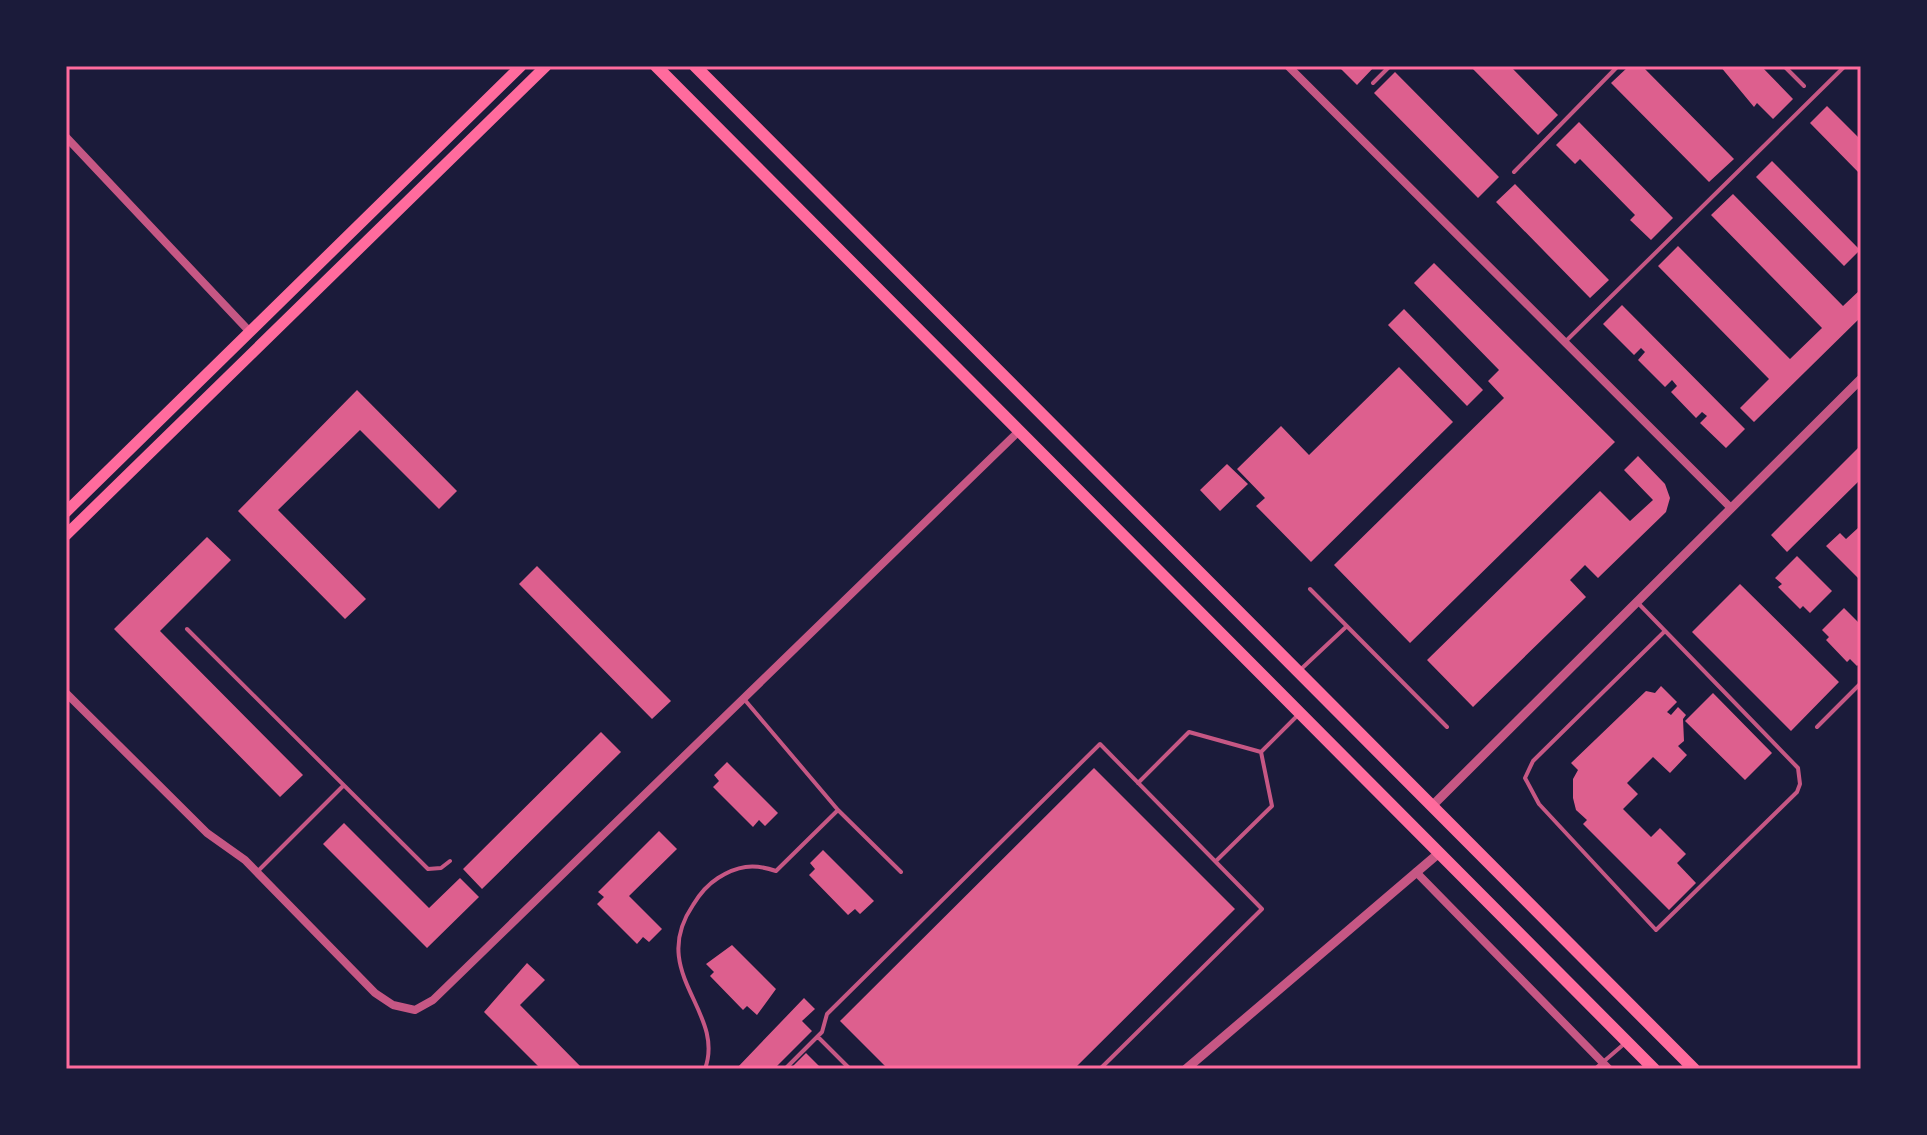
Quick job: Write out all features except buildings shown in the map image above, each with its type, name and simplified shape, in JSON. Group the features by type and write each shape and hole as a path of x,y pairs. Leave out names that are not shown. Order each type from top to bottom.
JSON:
{"main road":[{"path":"66,512 521,66"},
{"path":"66,535 546,66"},
{"path":"656,66 1654,1069"},
{"path":"695,66 1694,1069"}],"street":[{"path":"1288,66 1731,508"},
{"path":"66,137 250,332"},
{"path":"1432,806 1861,379"},
{"path":"66,693 207,833 257,872 375,993 393,1005 415,1010 433,1000 1019,431"},
{"path":"1186,1069 1439,853"},
{"path":"1416,872 1603,1067"}],"lane":[{"path":"1373,83 1390,66"},
{"path":"1514,172 1618,66"},
{"path":"1784,66 1804,86"},
{"path":"1565,342 1845,66"},
{"path":"1310,589 1447,727"},
{"path":"1637,602 1798,768 1800,784 1797,792 1656,930 1539,804 1525,778 1533,761 1665,631"},
{"path":"1298,672 1347,626"},
{"path":"187,629 428,869 441,868 450,861"},
{"path":"1817,727 1861,683"},
{"path":"744,699 838,810 901,872"},
{"path":"1261,752 1300,713"},
{"path":"1138,783 1189,732 1261,752"},
{"path":"785,1069 818,1037 827,1014 1100,744 1262,909 1100,1069"},
{"path":"1216,861 1272,806 1261,752"},
{"path":"257,872 344,785"},
{"path":"705,1069 709,1044 706,1030 680,971 678,955 687,913 713,882 731,871 751,865 776,871 838,810"},
{"path":"818,1037 850,1069"},
{"path":"1603,1067 1627,1041"}]}
